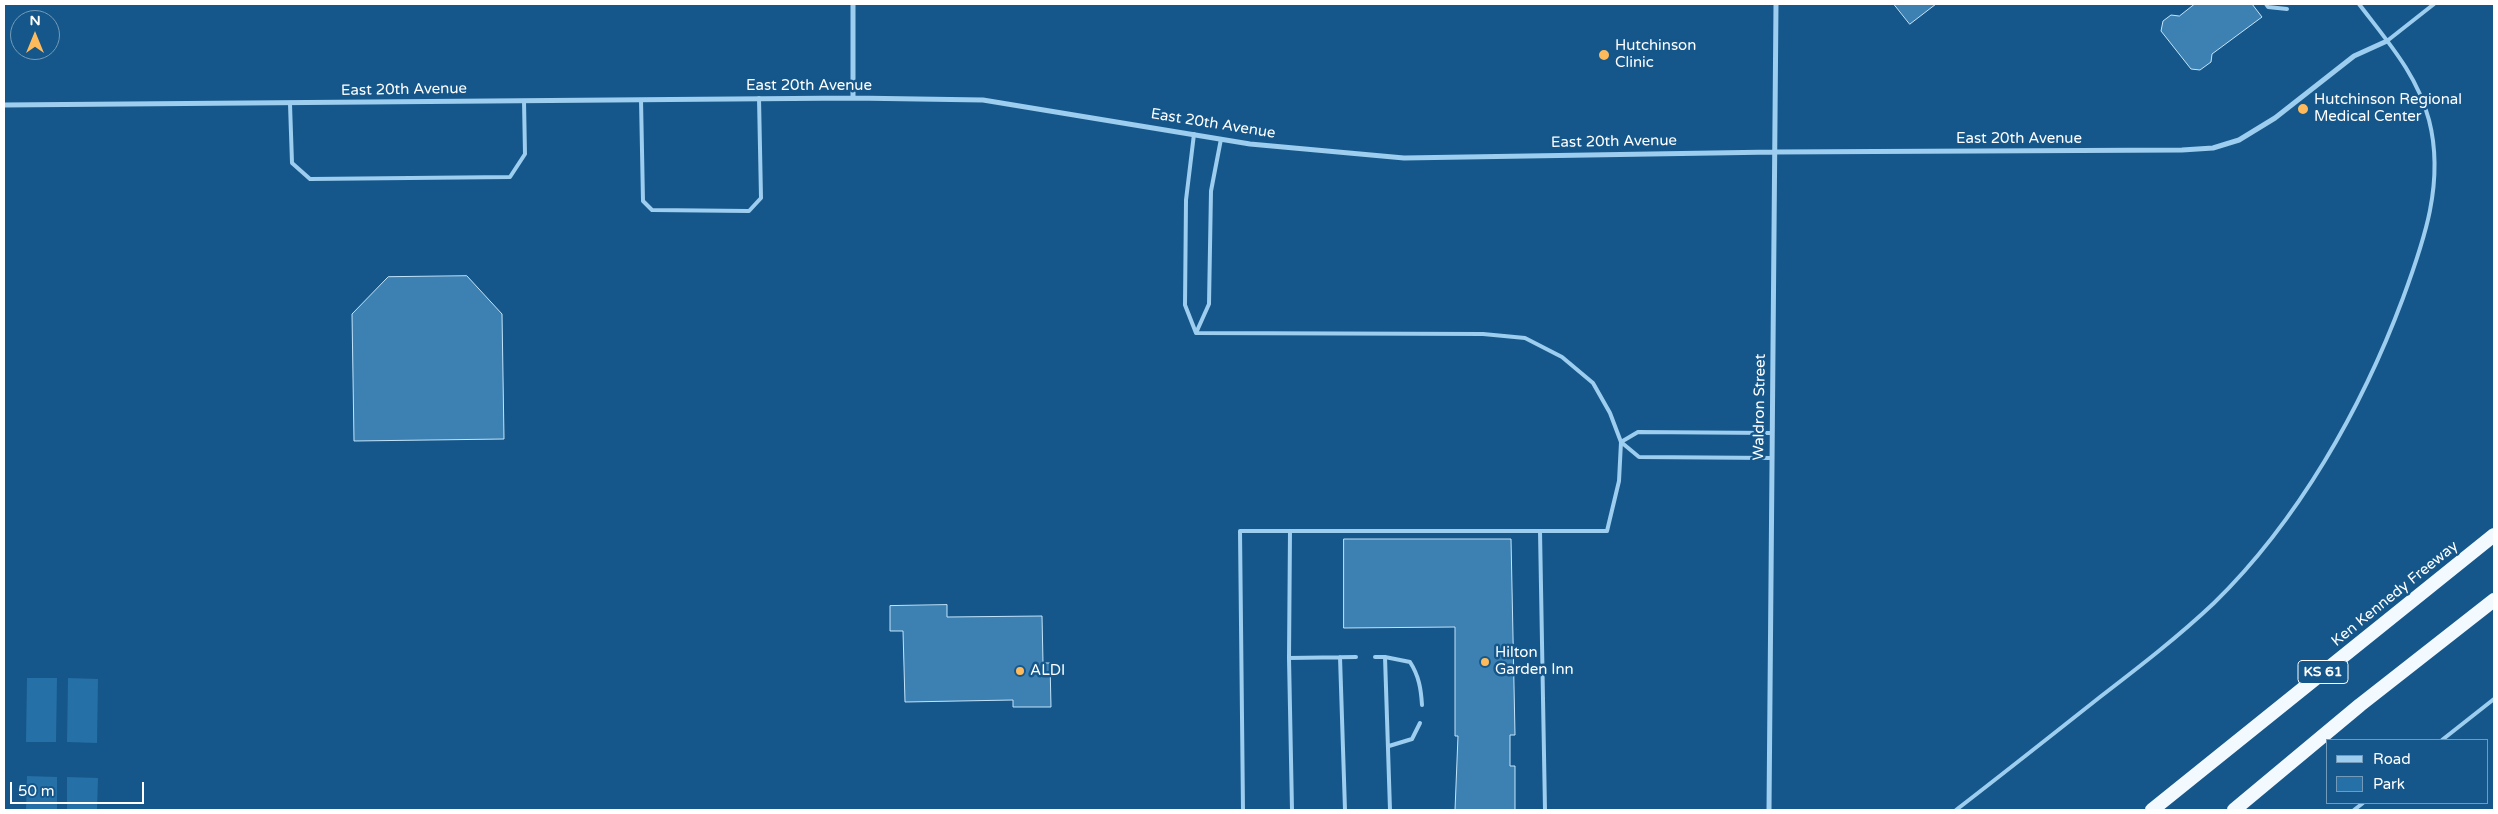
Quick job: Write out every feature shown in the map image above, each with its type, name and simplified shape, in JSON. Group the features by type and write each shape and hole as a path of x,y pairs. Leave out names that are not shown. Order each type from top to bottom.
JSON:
{"highway":[{"name":"Ken Kennedy Freeway","path":"2152,810 2494,535"},
{"path":"2234,810 2360,705 2494,600"}],"street":[{"path":"853,4 853,98"},
{"name":"Waldron Street","path":"1769,810 1776,4"},
{"name":"East 20th Avenue","path":"4,105 290,104 759,98 983,100 1250,144 1404,158 1774,152 2125,151 2213,148 2239,140 2275,118 2354,56 2387,41"}],"lane":[{"path":"2266,4 2268,7 2287,10"},
{"path":"1956,810 2176,638 2215,601 2256,556 2291,510 2349,421 2389,336 2421,249 2433,204 2434,161 2430,122 2419,90 2406,65 2359,4"},
{"path":"2387,41 2434,4"},
{"path":"641,100 643,201 652,210 749,211 761,198 759,98"},
{"path":"290,104 292,163 310,179 510,177 525,154 524,101"},
{"path":"1194,134 1186,200 1185,305 1196,333"},
{"path":"1196,333 1210,304 1211,191 1221,139"},
{"path":"1196,333 1484,334 1525,338 1562,357 1593,383 1610,413 1621,442 1619,482 1608,531 1240,531 1243,810"},
{"path":"1621,442 1638,432 1772,433"},
{"path":"1621,442 1639,457 1772,458"},
{"path":"1290,531 1289,658 1292,810"},
{"path":"1540,531 1545,810"},
{"path":"1340,657 1345,810"},
{"path":"1289,658 1356,657"},
{"path":"1375,657 1410,662 1416,672 1421,688 1422,705"},
{"path":"1385,657 1390,810"},
{"path":"2443,739 2494,699"},
{"path":"1389,746 1412,738 1420,723"}],"green space":[{"path":"27,678 57,678 56,742 26,742"},
{"path":"68,678 98,679 97,743 67,742"},
{"path":"27,776 57,777 57,810 26,810"},
{"path":"67,777 98,778 97,810 67,810"}],"building":[{"path":"1894,4 1936,4 1910,24"},
{"path":"2195,4 2252,4 2262,17 2212,54 2211,62 2200,70 2191,69 2161,31 2163,21 2171,15 2179,16"},
{"path":"467,276 502,314 504,439 354,441 352,314 388,277"},
{"name":"Hilton Garden Inn","path":"1344,539 1511,539 1515,735 1510,735 1510,766 1515,766 1515,810 1455,810 1458,736 1455,736 1455,627 1344,628"},
{"path":"947,605 947,617 1042,616 1043,663 1050,663 1051,707 1013,707 1013,700 905,702 903,631 890,631 890,606"}],"place":[{"name":"Hutchinson Clinic","path":"1604,55"},
{"name":"Hutchinson Regional Medical Center","path":"2303,109"},
{"name":"Hilton Garden Inn","path":"1485,662"},
{"name":"ALDI","path":"1020,671"}]}
